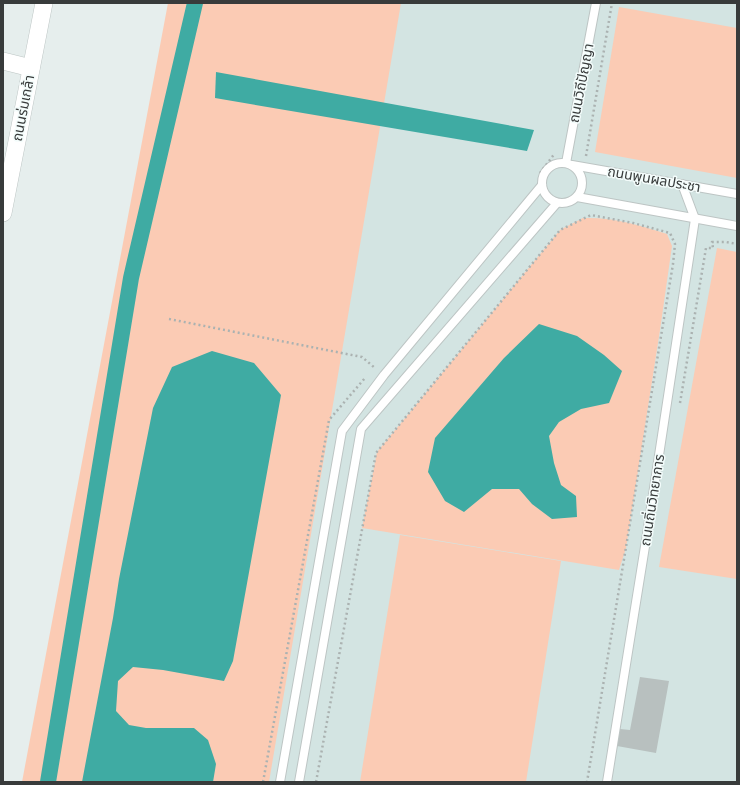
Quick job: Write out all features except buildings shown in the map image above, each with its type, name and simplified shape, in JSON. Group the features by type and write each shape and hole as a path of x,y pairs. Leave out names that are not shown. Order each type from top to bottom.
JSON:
{"street":[{"name":"ถนนร่มเกล้า","path":"3,213 44,3"},
{"path":"3,61 31,68"}],"lane":[{"name":"ถนนวิถีปัญญา","path":"569,164 596,3"},
{"path":"554,164 569,164 577,168 582,180 581,192 577,197 568,202 557,203 546,196 542,185 544,172 548,167 554,164"},
{"name":"ถนนพูนผลประชา","path":"569,164 737,194"},
{"path":"682,184 695,219"},
{"path":"280,782 342,431 384,375 542,185"},
{"path":"577,197 737,226"},
{"path":"299,782 361,429 557,203"},
{"name":"ถนนถิ่นวิทยาการ","path":"607,782 647,534 695,219"}],"path":[{"path":"589,159 586,156 586,152 612,3"},
{"path":"316,782 376,452 560,230 591,216 640,225 670,233 675,244 673,264 587,782"},
{"path":"169,319 362,357 384,375"}],"shaded area":[{"path":"168,3 401,3 269,782 22,782"},
{"path":"199,3 737,3 737,782 36,782"},
{"path":"619,7 737,28 737,178 595,152"},
{"path":"583,218 615,220 667,234 672,246 626,548 619,570 362,528 377,452 560,230"},
{"path":"717,248 737,252 737,579 659,567"},
{"path":"400,535 561,561 526,782 360,782"}],"water":[{"path":"216,72 534,130 527,151 215,98"},
{"path":"539,324 577,336 604,355 622,371 609,403 581,409 559,422 549,436 554,463 561,485 576,496 577,517 552,519 532,504 519,489 492,489 464,512 445,501 428,472 435,438 504,358"},
{"path":"212,351 254,363 281,395 233,661 224,681 163,670 133,667 118,681 116,711 129,725 146,728 194,728 208,740 216,764 213,782 82,782 119,579 153,408 172,367"}],"waterway":[{"path":"48,782 131,278 195,3"}]}
